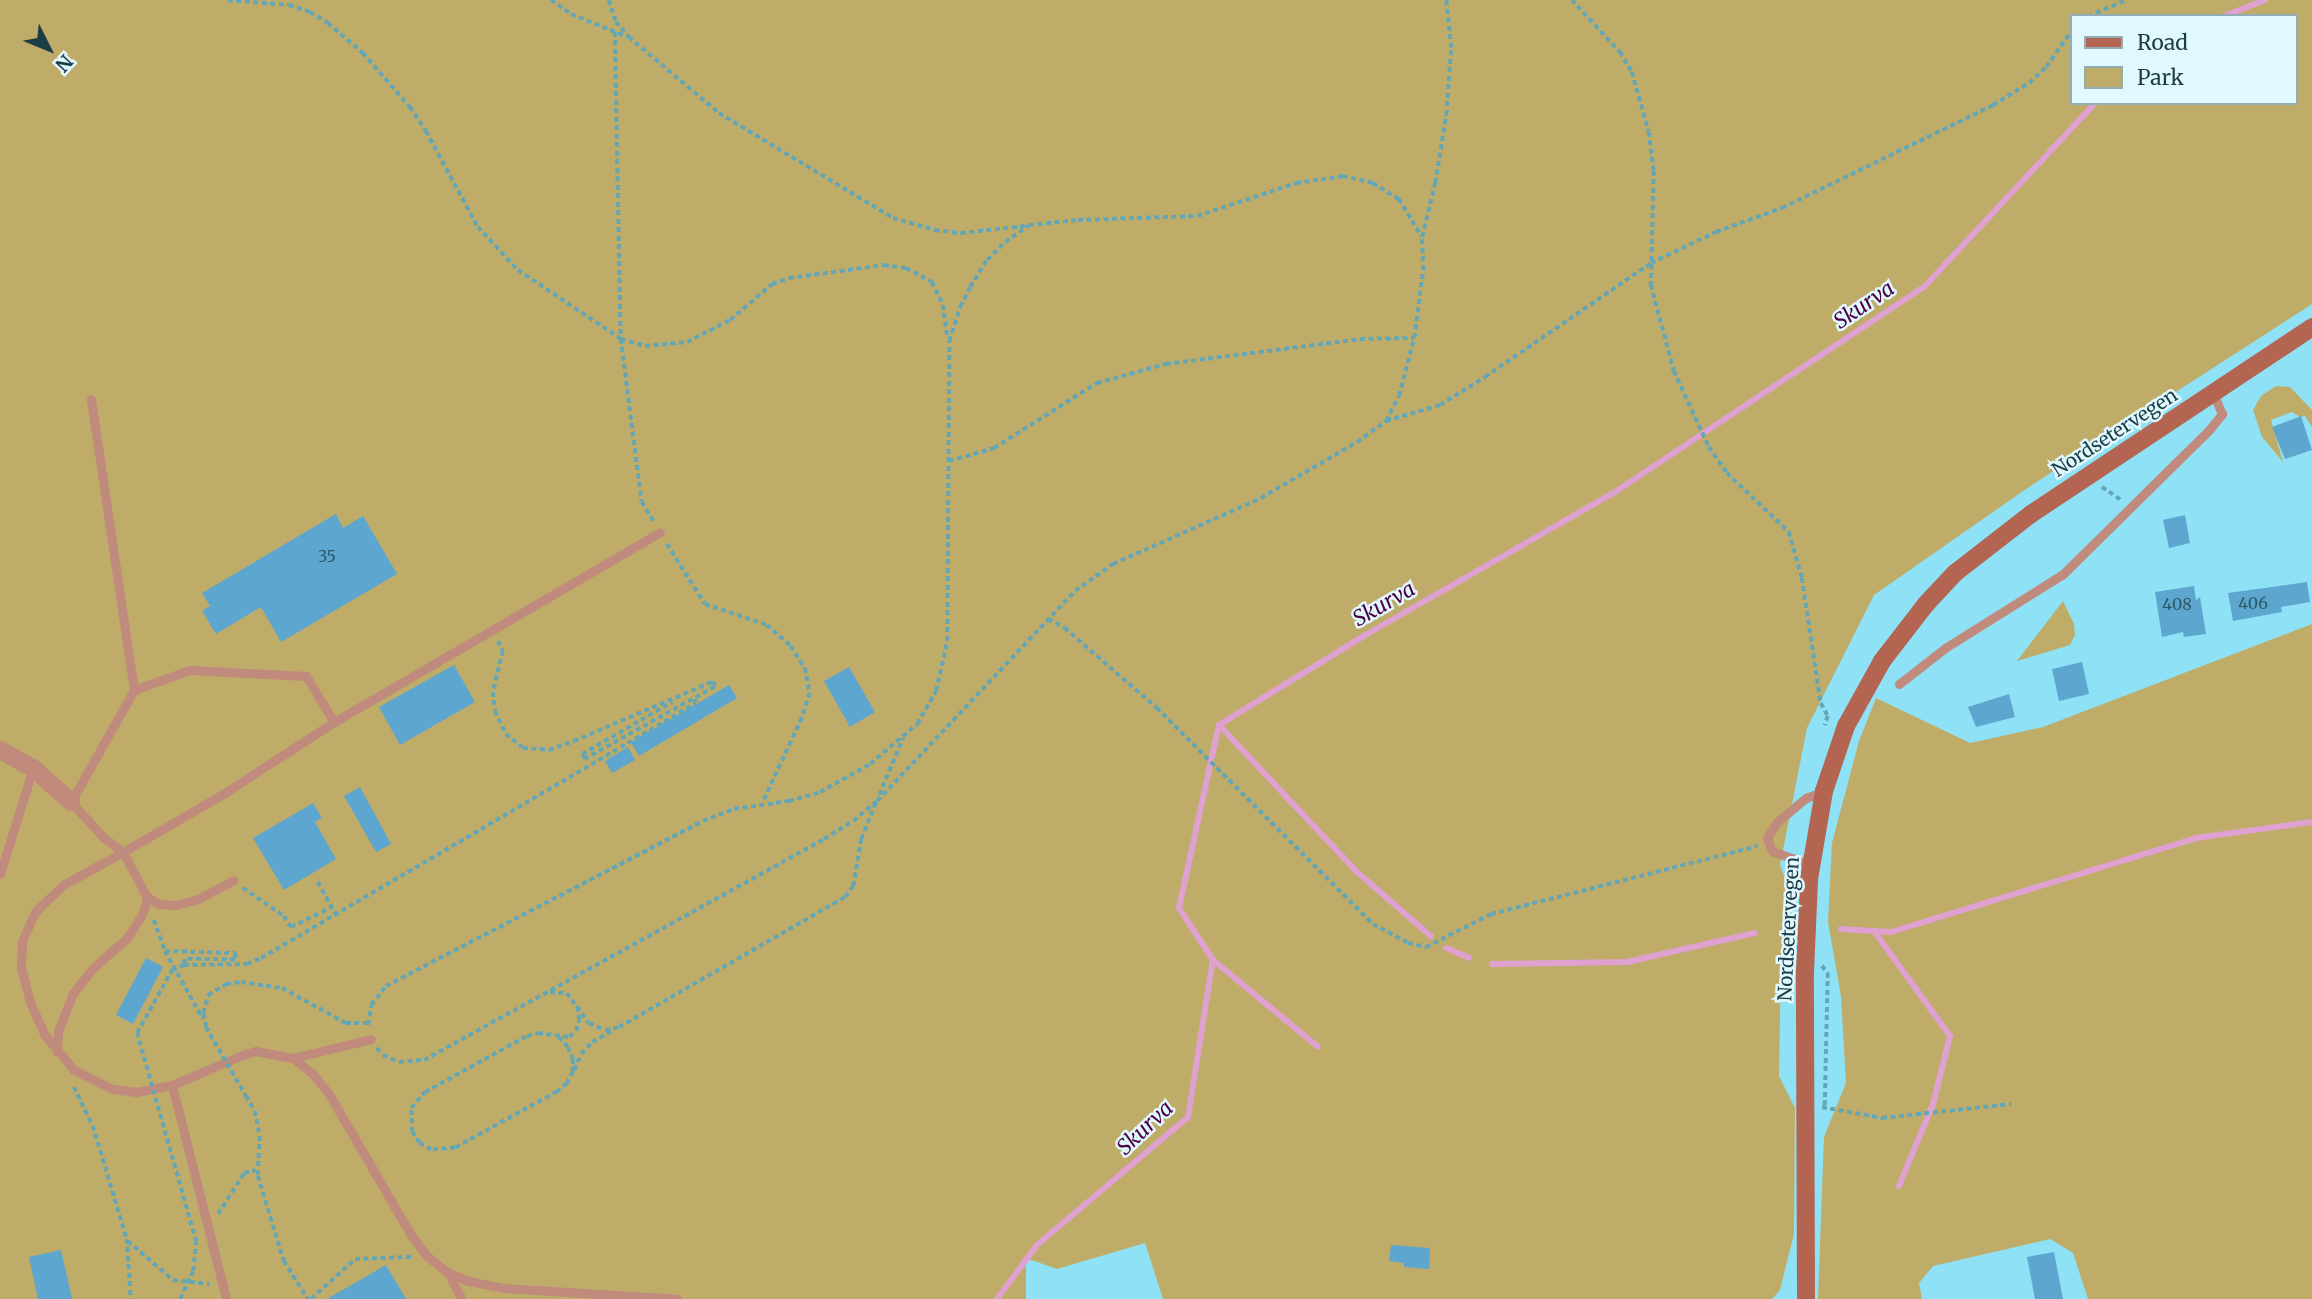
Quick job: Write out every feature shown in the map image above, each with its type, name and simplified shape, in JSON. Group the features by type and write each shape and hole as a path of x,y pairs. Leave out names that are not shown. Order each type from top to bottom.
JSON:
{"main road":[{"name":"Nordsetervegen","path":"1806,1299 1806,944 1811,865 1824,791 1846,726 1882,662 1926,604 1987,546 2087,476 2312,327"}],"street":[{"path":"0,750 33,768 71,802"}],"lane":[{"path":"1899,684 1945,648 2063,573 2128,511 2222,414 2213,393"},
{"path":"91,399 134,690 71,802 104,838 123,852 147,897 159,904 176,905 198,899 233,880"},
{"path":"371,1039 293,1058 256,1051 172,1085 136,1092 112,1089 74,1070 44,1034 30,1002 21,968 22,941 35,912 63,886 223,794 334,722 660,533"},
{"path":"134,690 190,670 306,676 334,722"},
{"path":"0,874 33,768"},
{"path":"1811,865 1772,851 1767,838 1777,822 1806,798 1824,791"},
{"path":"57,1052 58,1031 73,993 93,968 127,938 142,915 147,897"},
{"path":"293,1058 314,1075 329,1094 411,1235 427,1256 447,1272 468,1282 504,1288 677,1299"},
{"path":"172,1085 226,1299"},
{"path":"447,1272 462,1299"}],"path":[{"path":"228,0 289,5 310,12 328,23 363,53 404,100 426,131 478,227 518,270 621,339 645,346 687,342 730,320 772,284 789,278 884,265 906,268 932,282 943,305 949,341 949,595 943,668 928,709 904,736 870,764 820,792 789,801 734,808 703,821 386,986 370,1005 368,1023 371,1039 383,1055 399,1062 424,1060 853,821 877,801 1075,591 1113,564 1261,498 1357,442 1386,421 1440,405 1651,262 1716,232 1782,208 1993,106 2029,83 2046,67 2070,33"},
{"path":"551,0 572,14 629,37"},
{"path":"609,0 616,22 629,37 719,113 893,218 935,230 961,233 1057,221 1197,216 1296,183 1343,176 1373,183 1399,199 1422,237"},
{"path":"1386,421 1399,396 1414,338 1423,270 1422,237 1435,183 1446,115 1451,48 1446,0"},
{"path":"1572,0 1620,52 1632,72 1649,132 1654,172 1651,285 1674,372 1709,447 1727,473 1789,532 1795,548 1821,703 1828,716 1824,728"},
{"path":"2093,14 2126,0"},
{"path":"615,32 621,339 642,502 705,604 766,625 791,646 805,668 810,693 802,718 762,803"},
{"path":"949,341 960,307 987,260 1029,225"},
{"path":"949,461 993,448 1097,383 1166,364 1360,338 1414,338"},
{"path":"2087,476 2088,487 2104,487 2119,497 2128,511"},
{"path":"1048,620 1065,628 1157,708 1373,924 1408,943 1426,947 1491,914 1769,843"},
{"path":"494,629 503,651 493,692 495,711 506,734 523,748 549,750 575,741 686,693 714,681 715,687 585,759 582,754 686,693"},
{"path":"180,1299 193,1271 196,1242 137,1034 172,970 184,965 247,964 336,915 696,703 694,699"},
{"path":"577,1004 579,1020 576,1031 569,1037 538,1033 527,1036 425,1092 411,1108 412,1132 419,1143 431,1150 455,1148 557,1092 567,1084 581,1055 592,1042 845,897 853,886 861,839 904,736"},
{"path":"233,880 261,903 284,916 291,927 332,906"},
{"path":"318,882 336,915"},
{"path":"147,897 165,951 204,1021"},
{"path":"1806,944 1828,974 1825,1109"},
{"path":"165,951 236,953 235,960 185,959 184,965"},
{"path":"368,1023 346,1023 282,988 242,982 226,984 208,995 202,1013 206,1027 255,1111 260,1136 256,1170 284,1261 309,1299 355,1259 427,1256"},
{"path":"549,992 567,993 589,1023 605,1030 619,1027"},
{"path":"559,1037 568,1046 573,1059 573,1072"},
{"path":"57,1052 93,1126 127,1239 131,1299"},
{"path":"1806,1099 1825,1109 1882,1118 2011,1104"},
{"path":"207,1232 244,1173 256,1170"},
{"path":"127,1239 173,1280 200,1285 221,1282"}],"green space":[{"path":"0,0 2312,0 2312,304 2026,489 1874,595 1807,728 1780,865 1791,893 1781,957 1779,1076 1795,1108 1794,1234 1780,1290 1772,1299 1163,1299 1145,1243 1057,1269 1026,1258 1026,1299 0,1299"},
{"path":"2276,386 2290,387 2312,410 2312,427 2305,416 2300,417 2292,412 2271,420 2283,462 2262,437 2253,410 2261,396"},
{"path":"2063,601 2074,624 2075,635 2070,645 2017,661"},
{"path":"2312,624 2312,1299 2088,1299 2073,1253 2050,1239 1933,1266 1919,1283 1922,1299 1818,1299 1824,1137 1846,1083 1841,996 1828,922 1832,843 1859,741 1876,698 1970,743 2043,727"}],"building":[{"path":"2301,416 2312,450 2285,459 2272,427"},
{"path":"336,514 343,528 363,516 397,574 281,642 261,607 216,634 202,611 210,606 202,593"},
{"path":"2185,515 2190,543 2169,548 2163,520"},
{"path":"2307,582 2310,602 2281,607 2282,612 2233,621 2228,593"},
{"path":"2194,586 2196,600 2200,597 2206,634 2184,637 2183,632 2162,637 2155,592"},
{"path":"2082,662 2089,694 2059,701 2052,669"},
{"path":"454,665 475,702 400,745 379,707"},
{"path":"849,667 875,712 850,727 824,681"},
{"path":"729,685 737,698 639,756 631,742"},
{"path":"2009,694 2015,717 1976,727 1968,707"},
{"path":"628,747 635,760 612,773 605,761"},
{"path":"360,787 391,844 376,852 344,796"},
{"path":"313,803 322,818 315,822 336,859 284,890 253,838"},
{"path":"146,958 163,967 133,1024 116,1015"},
{"path":"1391,1245 1430,1248 1429,1269 1404,1267 1404,1263 1389,1261"},
{"path":"61,1250 72,1299 38,1299 29,1257"},
{"path":"2054,1252 2063,1299 2035,1299 2027,1257"},
{"path":"386,1265 406,1299 327,1299"}],"waterway":[{"name":"Skurva","path":"2229,14 2265,0"},
{"name":"Skurva","path":"997,1299 1037,1245 1188,1117 1213,960 1179,908 1219,725 1367,634 1615,492 1925,286 2093,105"},
{"path":"1219,725 1357,872 1431,936"},
{"path":"1841,929 1891,932 2196,838 2312,822"},
{"path":"1874,931 1950,1036 1933,1104 1899,1186"},
{"path":"1492,964 1627,962 1755,933"},
{"path":"1446,948 1469,958"},
{"path":"1213,960 1318,1047"}]}
